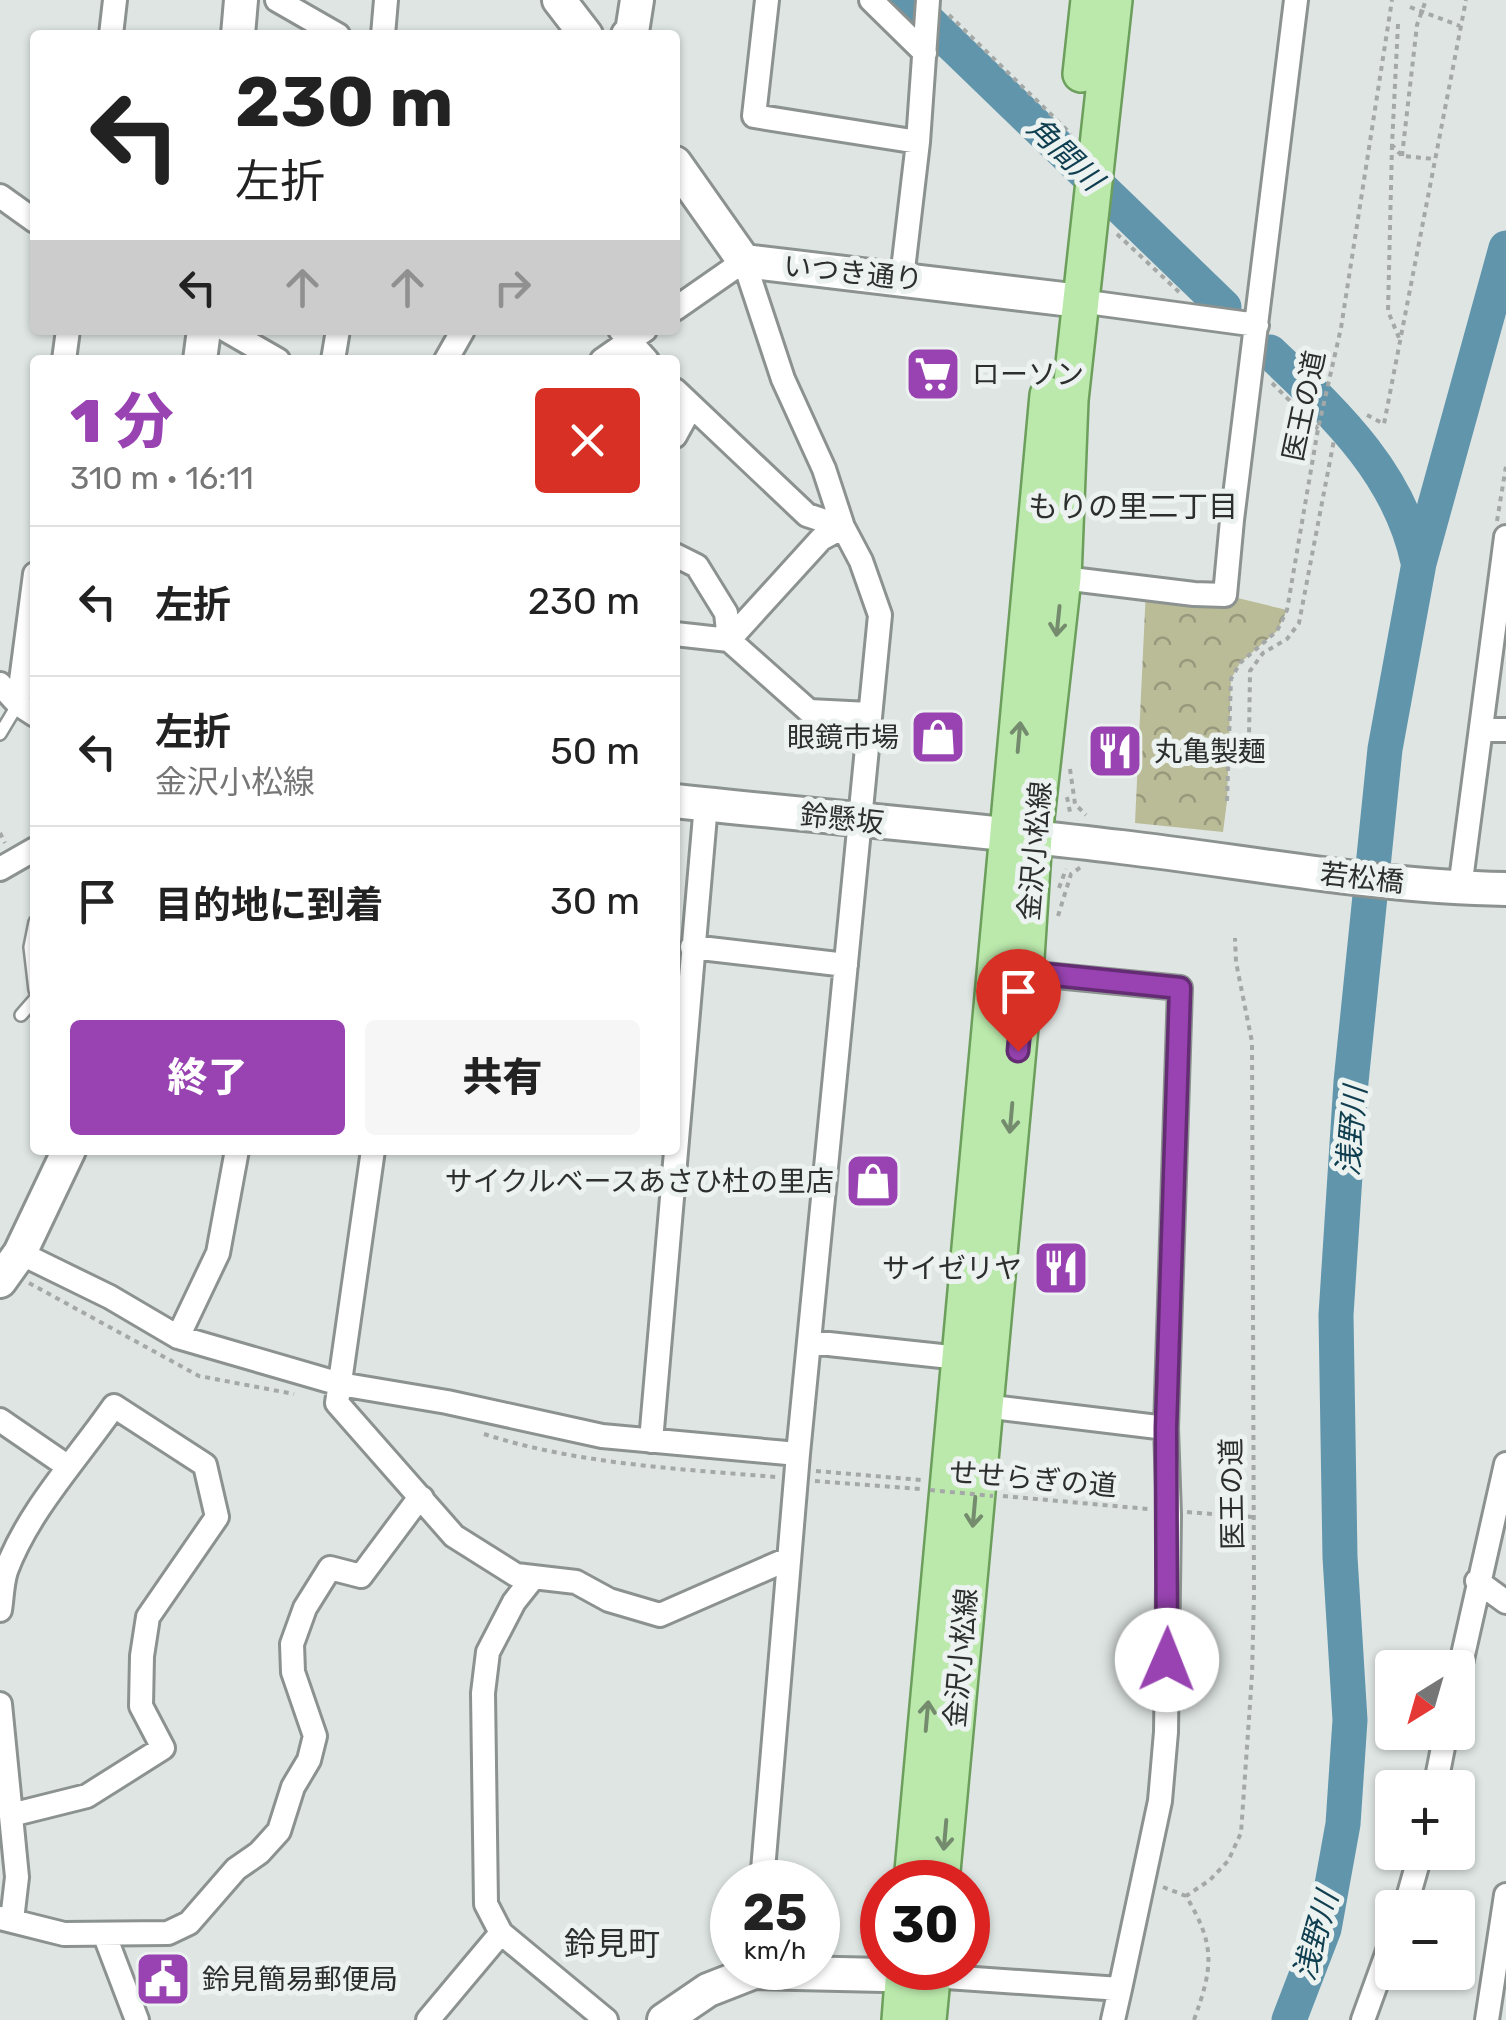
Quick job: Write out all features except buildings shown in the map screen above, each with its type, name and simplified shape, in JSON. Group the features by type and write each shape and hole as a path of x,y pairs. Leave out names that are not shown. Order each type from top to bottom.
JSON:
{"main road":[{"name":"金沢小松線","path":"914,1860 939,1486 960,1358 1022,835 1085,145 1088,0"},
{"name":"金沢小松線","path":"1085,145 1114,0"},
{"name":"金沢小松線","path":"943,1860 1025,972 1022,835 1063,578 1070,400 1068,299"},
{"path":"900,2020 911,1990"},
{"path":"922,1990 928,2020"}],"street":[{"path":"112,30 115,0"},
{"path":"238,30 241,0"},
{"path":"277,0 329,30"},
{"path":"383,30 386,0"},
{"path":"560,0 582,30"},
{"path":"632,30 637,0"},
{"path":"766,0 754,116 918,142"},
{"path":"870,0 926,45"},
{"path":"1063,578 1225,595 1296,0"},
{"path":"902,278 926,45 935,6"},
{"name":"いつき通り","path":"680,170 744,260 1068,299"},
{"path":"1,200 30,219"},
{"path":"680,305 744,260 784,379 824,469 880,616 797,1462 764,1860"},
{"path":"1068,299 1256,325"},
{"path":"235,335 269,355"},
{"path":"608,355 630,335"},
{"path":"683,398 807,515 843,527"},
{"path":"728,640 821,540 843,527"},
{"path":"1450,887 1481,730 1506,537"},
{"path":"680,558 697,566 726,613 728,640"},
{"path":"680,635 728,640 809,710 869,714"},
{"path":"27,710 30,659"},
{"path":"0,684 27,710"},
{"path":"1481,730 1506,730"},
{"path":"680,1088 692,947 690,802"},
{"name":"鈴懸坂","path":"690,802 860,822 1022,835 1286,870"},
{"path":"0,870 30,853"},
{"name":"若松橋","path":"1286,870 1506,890"},
{"path":"692,947 846,965"},
{"path":"1025,972 1180,988 1166,1428 1166,1732 1160,1801 1113,2020"},
{"path":"0,1281 20,1254 66,1155"},
{"path":"178,1337 218,1253 236,1155"},
{"path":"372,1155 337,1402 454,1536 516,1575 576,1582 608,1600 660,1615 788,1559"},
{"path":"650,1442 674,1155"},
{"path":"20,1254 110,1297 178,1337 340,1384 447,1402 602,1436 797,1462"},
{"path":"810,1342 960,1358"},
{"path":"0,1610 6,1572 67,1466 114,1406 205,1464 217,1517 148,1617 142,1656 141,1706 163,1748 87,1796 11,1816"},
{"path":"984,1406 1166,1428"},
{"path":"0,1420 67,1466"},
{"path":"1464,1650 1506,1464"},
{"path":"0,1704 17,1877 6,1919 64,1934 105,1936 168,1933 190,1923 236,1869 259,1853 279,1831 292,1788 309,1760 315,1736 293,1672 292,1644 305,1608 330,1568 361,1576 422,1498"},
{"path":"533,1578 514,1602 488,1652 482,1692 486,1904 500,1933 606,2020"},
{"path":"1478,1581 1506,1602"},
{"path":"1487,2020 1506,1895"},
{"path":"428,2020 500,1933"},
{"path":"105,1936 136,2020"},
{"path":"990,1977 1120,1989"},
{"path":"1362,2020 1375,1985"},
{"path":"664,2020 710,1989"}],"lane":[{"path":"0,734 27,710"},
{"path":"20,1015 30,1004"}],"path":[{"name":"医王の道","path":"1228,801 1231,680 1240,663 1277,631 1288,610 1322,412 1342,328 1392,0"},
{"path":"1402,156 1416,24 1426,0"},
{"path":"1367,415 1384,424 1466,0"},
{"path":"935,6 1085,145"},
{"path":"1410,7 1460,26"},
{"path":"1398,24 1388,311 1399,339"},
{"path":"1392,144 1402,156 1435,159"},
{"path":"1228,765 1249,738 1250,671 1263,654 1286,639 1299,623 1334,440"},
{"path":"1070,766 1075,804 1087,816"},
{"path":"1054,924 1072,874 1081,866 1095,866"},
{"name":"医王の道","path":"1186,1896 1210,1880 1228,1861 1240,1833 1252,1675 1252,1042 1235,938"},
{"name":"せせらぎの道","path":"797,1462 993,1496 1252,1517"},
{"path":"1145,1880 1186,1896 1205,1932 1211,1962 1194,2020"}],"green space":[{"path":"1146,589 1225,595 1287,610 1277,631 1240,663 1231,679 1223,832 1135,823"}],"waterway":[{"name":"角間川","path":"906,0 1224,307"},
{"name":"浅野川","path":"1289,2020 1324,1929 1343,1824 1350,1720 1340,1557 1336,1315 1351,1082 1385,749 1419,563 1506,248"},
{"name":"角間川","path":"1270,352 1340,422 1380,472 1409,530 1418,562"}],"place":[{"name":"ローソン","path":"933,374"},
{"name":"眼鏡市場","path":"938,737"},
{"name":"丸亀製麺","path":"1115,751"},
{"name":"サイクルベースあさひ杜の里店","path":"873,1181"},
{"name":"サイゼリヤ","path":"1061,1268"},
{"name":"鈴見簡易郵便局","path":"163,1979"}],"district":[{"name":"もりの里二丁目","path":"1133,507"},
{"name":"鈴見町","path":"612,1944"}],"route":[{"path":"1018,1051 1025,972 1180,988 1166,1428 1167,1660"}]}
